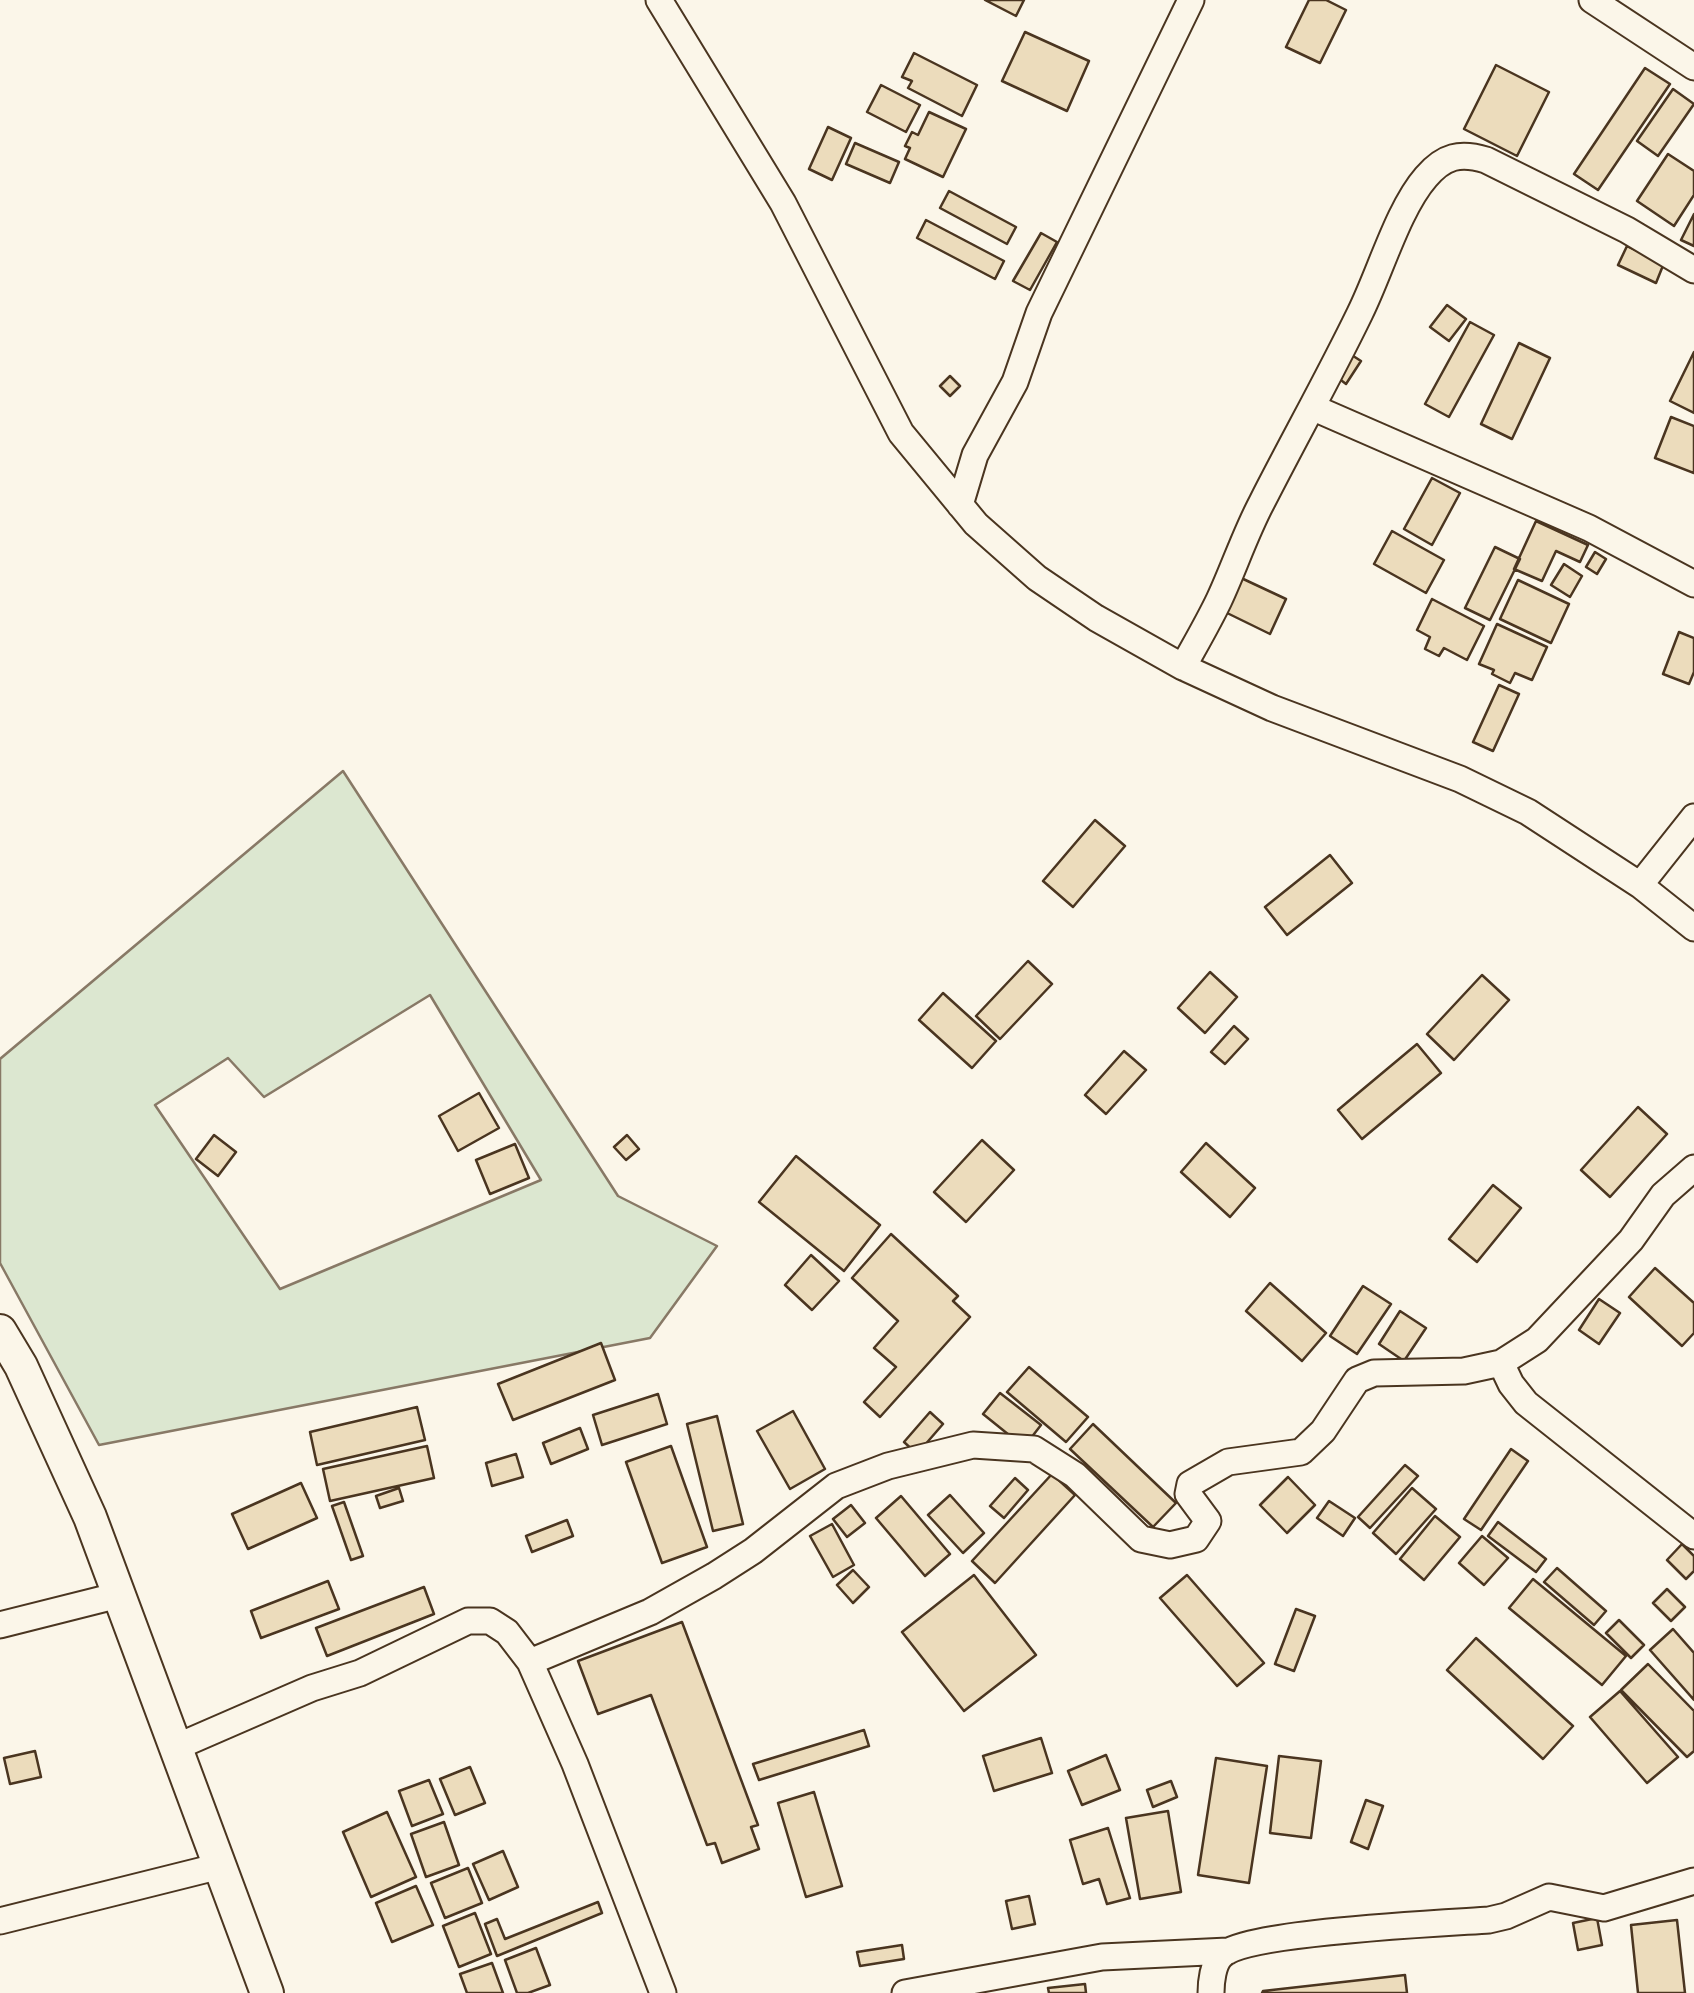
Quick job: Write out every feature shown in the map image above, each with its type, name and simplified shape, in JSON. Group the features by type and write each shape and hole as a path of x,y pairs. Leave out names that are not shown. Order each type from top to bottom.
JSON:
{"main road":[{"path":"0,1331 21,1366 82,1500 267,1993"}],"street":[{"path":"659,0 783,203 901,433 976,524 1037,578 1096,618 1184,667 1272,708 1460,779 1512,804 1640,885 1694,928"},
{"path":"960,505 974,455 1015,382 1039,313 1191,0"},
{"path":"1592,0 1694,66"},
{"path":"1184,667 1260,505 1314,408 1412,197 1428,175 1452,156 1467,154 1486,160 1627,230 1694,270"},
{"path":"1314,408 1589,528 1694,584"},
{"path":"1640,885 1694,817"},
{"path":"530,1662 650,1612 688,1591 753,1551 836,1486 888,1466 973,1446 1034,1449 1076,1475 1140,1539 1170,1545 1196,1539 1208,1520 1188,1494 1190,1484 1228,1462 1301,1452 1324,1431 1357,1380 1374,1372 1464,1371 1502,1363 1537,1340 1631,1240 1663,1195 1694,1168"},
{"path":"1502,1363 1511,1384 1526,1403 1694,1536"},
{"path":"0,1625 119,1595"},
{"path":"174,1748 312,1688 360,1673 468,1621 490,1621 506,1632 530,1662 575,1764 663,1993"},
{"path":"0,1921 220,1866"},
{"path":"905,1993 1102,1957 1228,1951 1305,1934 1490,1920 1548,1897 1604,1908 1694,1881"},
{"path":"1211,1993 1216,1962 1228,1951"}],"green space":[{"path":"343,771 618,1196 717,1246 650,1338 99,1445 0,1263 0,1059","holes":["430,995 541,1180 280,1289 155,1105 228,1058 264,1097"]}],"building":[{"path":"985,0 1024,0 1016,16"},
{"path":"1309,0 1326,0 1346,10 1320,63 1286,47"},
{"path":"1025,32 1089,61 1067,111 1002,81"},
{"path":"914,53 977,85 962,116 908,88 912,81 902,77"},
{"path":"1496,65 1549,92 1517,156 1464,129"},
{"path":"1645,68 1670,84 1598,190 1574,174"},
{"path":"881,85 920,105 906,132 867,112"},
{"path":"1673,89 1694,104 1658,156 1637,141"},
{"path":"929,112 966,129 943,177 905,159 910,148 905,146 912,132 918,135"},
{"path":"828,127 851,138 832,180 809,169"},
{"path":"855,143 899,162 890,183 846,164"},
{"path":"1668,154 1694,171 1694,195 1674,226 1637,201"},
{"path":"949,191 1016,227 1007,244 940,208"},
{"path":"1694,214 1694,246 1681,240"},
{"path":"926,220 1004,261 995,279 917,238"},
{"path":"1041,233 1057,242 1030,290 1013,281"},
{"path":"1627,246 1664,263 1656,283 1618,265"},
{"path":"1447,305 1466,319 1449,341 1430,327"},
{"path":"1470,322 1494,335 1449,417 1425,404"},
{"path":"1519,343 1550,358 1512,439 1481,424"},
{"path":"1347,352 1361,361 1346,384 1333,374"},
{"path":"1694,352 1694,413 1670,401"},
{"path":"950,376 960,386 950,396 940,386"},
{"path":"1671,417 1694,426 1694,473 1655,458"},
{"path":"1432,478 1460,493 1432,545 1404,529"},
{"path":"1536,521 1588,545 1580,562 1556,551 1542,581 1514,569"},
{"path":"1392,531 1444,560 1426,593 1374,564"},
{"path":"1495,547 1520,559 1490,620 1465,608"},
{"path":"1595,552 1606,559 1597,574 1586,567"},
{"path":"1564,564 1582,576 1570,597 1551,585"},
{"path":"1239,577 1286,599 1270,634 1223,611"},
{"path":"1518,580 1569,604 1551,643 1500,619"},
{"path":"1432,599 1484,626 1467,660 1444,648 1439,656 1425,649 1430,637 1417,630"},
{"path":"1497,624 1547,647 1532,680 1515,673 1510,683 1479,664"},
{"path":"1679,632 1694,638 1694,672 1689,684 1663,674"},
{"path":"1499,685 1519,694 1493,751 1473,742"},
{"path":"1095,820 1125,846 1073,907 1043,881"},
{"path":"1330,855 1352,883 1287,935 1265,907"},
{"path":"1028,961 1052,984 1000,1039 976,1016"},
{"path":"1210,972 1237,997 1205,1033 1178,1008"},
{"path":"1482,975 1509,1000 1454,1060 1427,1034"},
{"path":"943,993 996,1041 972,1068 919,1020"},
{"path":"1234,1026 1248,1039 1225,1064 1211,1052"},
{"path":"1417,1044 1441,1073 1362,1139 1338,1110"},
{"path":"1124,1051 1146,1070 1106,1114 1085,1095"},
{"path":"479,1093 499,1128 458,1151 439,1116"},
{"path":"1638,1107 1667,1134 1610,1197 1581,1170"},
{"path":"214,1135 236,1152 218,1176 196,1159"},
{"path":"627,1135 639,1149 626,1160 614,1147"},
{"path":"982,1140 1014,1170 966,1222 934,1192"},
{"path":"1206,1143 1255,1188 1230,1217 1181,1172"},
{"path":"515,1144 529,1178 490,1194 476,1160"},
{"path":"796,1156 880,1225 844,1271 759,1202"},
{"path":"1493,1185 1521,1208 1477,1262 1449,1239"},
{"path":"891,1234 958,1296 953,1301 970,1317 880,1417 864,1402 896,1367 874,1348 898,1321 852,1278"},
{"path":"811,1255 839,1281 812,1310 785,1285"},
{"path":"1655,1268 1694,1303 1694,1333 1682,1346 1629,1297"},
{"path":"1270,1283 1326,1333 1302,1361 1246,1311"},
{"path":"1363,1286 1391,1304 1357,1354 1330,1336"},
{"path":"1599,1299 1620,1313 1599,1344 1579,1330"},
{"path":"1400,1311 1426,1328 1404,1361 1379,1344"},
{"path":"601,1343 615,1380 513,1420 498,1384"},
{"path":"1029,1367 1088,1417 1066,1442 1007,1392"},
{"path":"1000,1393 1041,1425 1024,1447 983,1414"},
{"path":"658,1394 667,1424 602,1445 593,1415"},
{"path":"417,1407 425,1440 317,1465 310,1432"},
{"path":"793,1411 825,1469 790,1489 757,1431"},
{"path":"930,1412 943,1424 917,1454 904,1442"},
{"path":"717,1416 743,1524 713,1531 687,1424"},
{"path":"1093,1424 1176,1503 1153,1527 1070,1449"},
{"path":"580,1428 588,1449 551,1464 543,1443"},
{"path":"427,1446 434,1478 330,1501 323,1469"},
{"path":"671,1446 707,1547 662,1563 626,1462"},
{"path":"1511,1449 1528,1461 1481,1530 1464,1519"},
{"path":"516,1454 523,1477 492,1486 486,1463"},
{"path":"1405,1465 1418,1476 1370,1528 1358,1517"},
{"path":"1052,1474 1075,1495 995,1583 972,1561"},
{"path":"1288,1477 1315,1505 1287,1533 1260,1505"},
{"path":"1015,1478 1028,1490 1004,1518 990,1506"},
{"path":"301,1483 317,1518 248,1549 232,1514"},
{"path":"399,1488 403,1501 380,1508 376,1496"},
{"path":"1412,1488 1436,1509 1396,1554 1373,1533"},
{"path":"950,1495 984,1533 963,1553 928,1515"},
{"path":"901,1496 950,1554 925,1576 876,1518"},
{"path":"1329,1501 1355,1518 1343,1536 1317,1518"},
{"path":"344,1502 363,1556 351,1560 332,1506"},
{"path":"851,1505 865,1523 847,1537 833,1519"},
{"path":"1435,1516 1460,1537 1424,1580 1400,1559"},
{"path":"567,1520 573,1536 532,1552 526,1536"},
{"path":"1498,1522 1546,1559 1536,1572 1488,1536"},
{"path":"832,1524 854,1565 833,1577 810,1536"},
{"path":"1482,1536 1508,1558 1484,1585 1459,1563"},
{"path":"1682,1544 1694,1556 1694,1571 1686,1579 1667,1560"},
{"path":"1557,1568 1606,1611 1594,1625 1544,1582"},
{"path":"853,1570 869,1587 853,1603 837,1585"},
{"path":"974,1575 1036,1655 964,1711 902,1632"},
{"path":"1187,1575 1264,1663 1237,1686 1160,1598"},
{"path":"1533,1579 1626,1656 1602,1685 1509,1608"},
{"path":"328,1581 339,1609 261,1638 251,1611"},
{"path":"424,1587 434,1614 327,1656 316,1628"},
{"path":"1667,1589 1685,1607 1671,1621 1653,1603"},
{"path":"1296,1609 1315,1616 1294,1671 1275,1664"},
{"path":"1619,1620 1644,1645 1631,1658 1606,1633"},
{"path":"682,1622 758,1825 751,1827 759,1849 722,1863 715,1843 707,1845 651,1695 598,1714 578,1661"},
{"path":"1673,1629 1694,1653 1694,1700 1650,1650"},
{"path":"1476,1638 1573,1726 1543,1759 1447,1670"},
{"path":"1648,1664 1694,1711 1694,1751 1687,1757 1621,1690"},
{"path":"1620,1691 1678,1757 1647,1783 1590,1717"},
{"path":"864,1730 869,1746 759,1780 753,1764"},
{"path":"1041,1738 1052,1773 994,1791 983,1756"},
{"path":"35,1751 41,1777 10,1784 4,1758"},
{"path":"1106,1755 1120,1790 1082,1805 1068,1771"},
{"path":"1279,1756 1321,1761 1311,1838 1270,1833"},
{"path":"1216,1758 1267,1766 1249,1883 1198,1875"},
{"path":"470,1767 485,1803 455,1815 440,1779"},
{"path":"429,1780 443,1814 412,1826 399,1791"},
{"path":"1171,1781 1177,1797 1153,1807 1147,1790"},
{"path":"814,1792 842,1886 806,1897 778,1803"},
{"path":"1366,1800 1383,1806 1368,1849 1351,1842"},
{"path":"1168,1811 1181,1892 1140,1899 1126,1818"},
{"path":"387,1812 416,1877 371,1897 343,1832"},
{"path":"444,1822 459,1865 426,1877 411,1834"},
{"path":"1108,1828 1130,1898 1107,1904 1099,1879 1083,1884 1070,1840"},
{"path":"503,1851 518,1887 489,1900 473,1864"},
{"path":"468,1868 482,1903 445,1918 431,1883"},
{"path":"416,1886 433,1925 392,1942 376,1903"},
{"path":"1029,1896 1035,1924 1012,1929 1006,1901"},
{"path":"598,1902 602,1913 497,1956 485,1924 497,1919 505,1939"},
{"path":"475,1913 491,1954 459,1967 443,1926"},
{"path":"1597,1918 1602,1945 1578,1950 1573,1923"},
{"path":"1677,1920 1685,1993 1638,1993 1631,1925"},
{"path":"902,1945 904,1959 860,1966 857,1952"},
{"path":"536,1948 550,1985 517,1993 505,1960"},
{"path":"492,1963 503,1993 467,1993 460,1974"},
{"path":"1405,1975 1407,1993 1262,1993 1263,1991"},
{"path":"1085,1984 1086,1993 1049,1993 1048,1988"}]}
